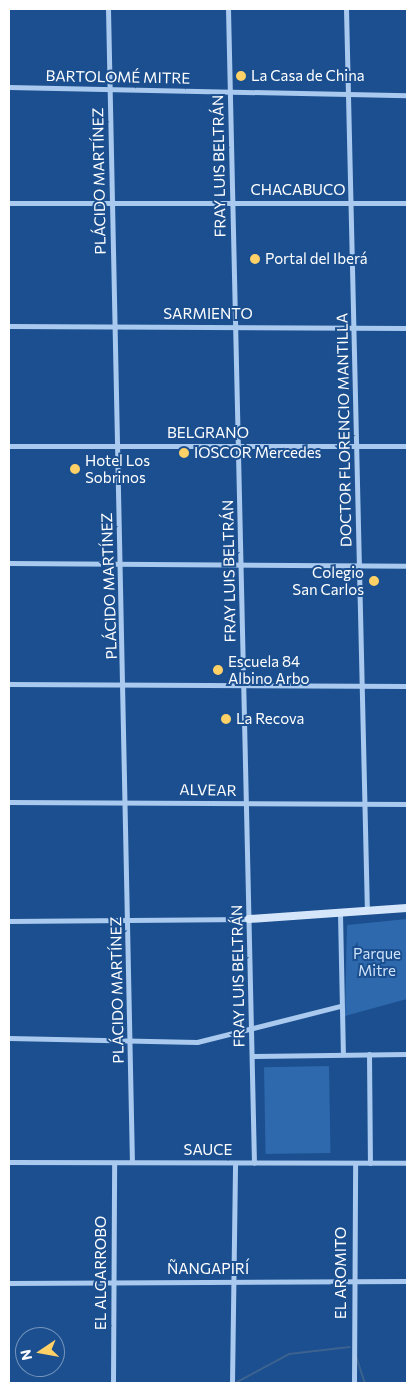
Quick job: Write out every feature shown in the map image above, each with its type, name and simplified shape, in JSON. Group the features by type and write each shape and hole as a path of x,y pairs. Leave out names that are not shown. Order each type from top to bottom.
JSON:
{"main road":[{"path":"249,919 407,908"}],"street":[{"name":"PLÁCIDO MARTÍNEZ","path":"108,9 116,446 125,684 132,1162"},
{"name":"FRAY LUIS BELTRÁN","path":"228,9 254,1163"},
{"name":"DOCTOR FLORENCIO MANTILLA","path":"346,9 367,911"},
{"name":"BARTOLOMÉ MITRE","path":"9,87 407,95"},
{"name":"CHACABUCO","path":"9,203 407,203"},
{"name":"SARMIENTO","path":"9,326 407,328"},
{"name":"BELGRANO","path":"9,446 407,446"},
{"path":"9,563 407,566"},
{"path":"9,684 407,686"},
{"name":"ALVEAR","path":"9,802 407,804"},
{"path":"340,914 340,1006 343,1054"},
{"path":"9,921 129,922 249,919"},
{"path":"9,1038 197,1042 340,1006"},
{"path":"369,1054 370,1163"},
{"path":"252,1056 407,1054"},
{"name":"SAUCE","path":"9,1162 407,1163"},
{"name":"EL ALGARROBO","path":"113,1383 114,1163"},
{"path":"232,1383 235,1163"},
{"name":"EL AROMITO","path":"354,1383 355,1163"},
{"name":"ÑANGAPIRÍ","path":"9,1283 407,1281"}],"green space":[{"name":"Parque Mitre","path":"407,919 407,999 345,1016 347,925"},
{"path":"329,1066 331,1153 266,1154 264,1067"}],"waterway":[{"path":"237,1382 289,1354 350,1347"},
{"path":"355,1353 365,1383"}],"place":[{"name":"La Casa de China","path":"241,76"},
{"name":"Portal del Iberá","path":"255,259"},
{"name":"IOSCOR Mercedes","path":"184,453"},
{"name":"Hotel Los Sobrinos","path":"75,469"},
{"name":"Colegio San Carlos","path":"374,581"},
{"name":"Escuela 84 Albino Arbo","path":"218,670"},
{"name":"La Recova","path":"226,719"}]}
